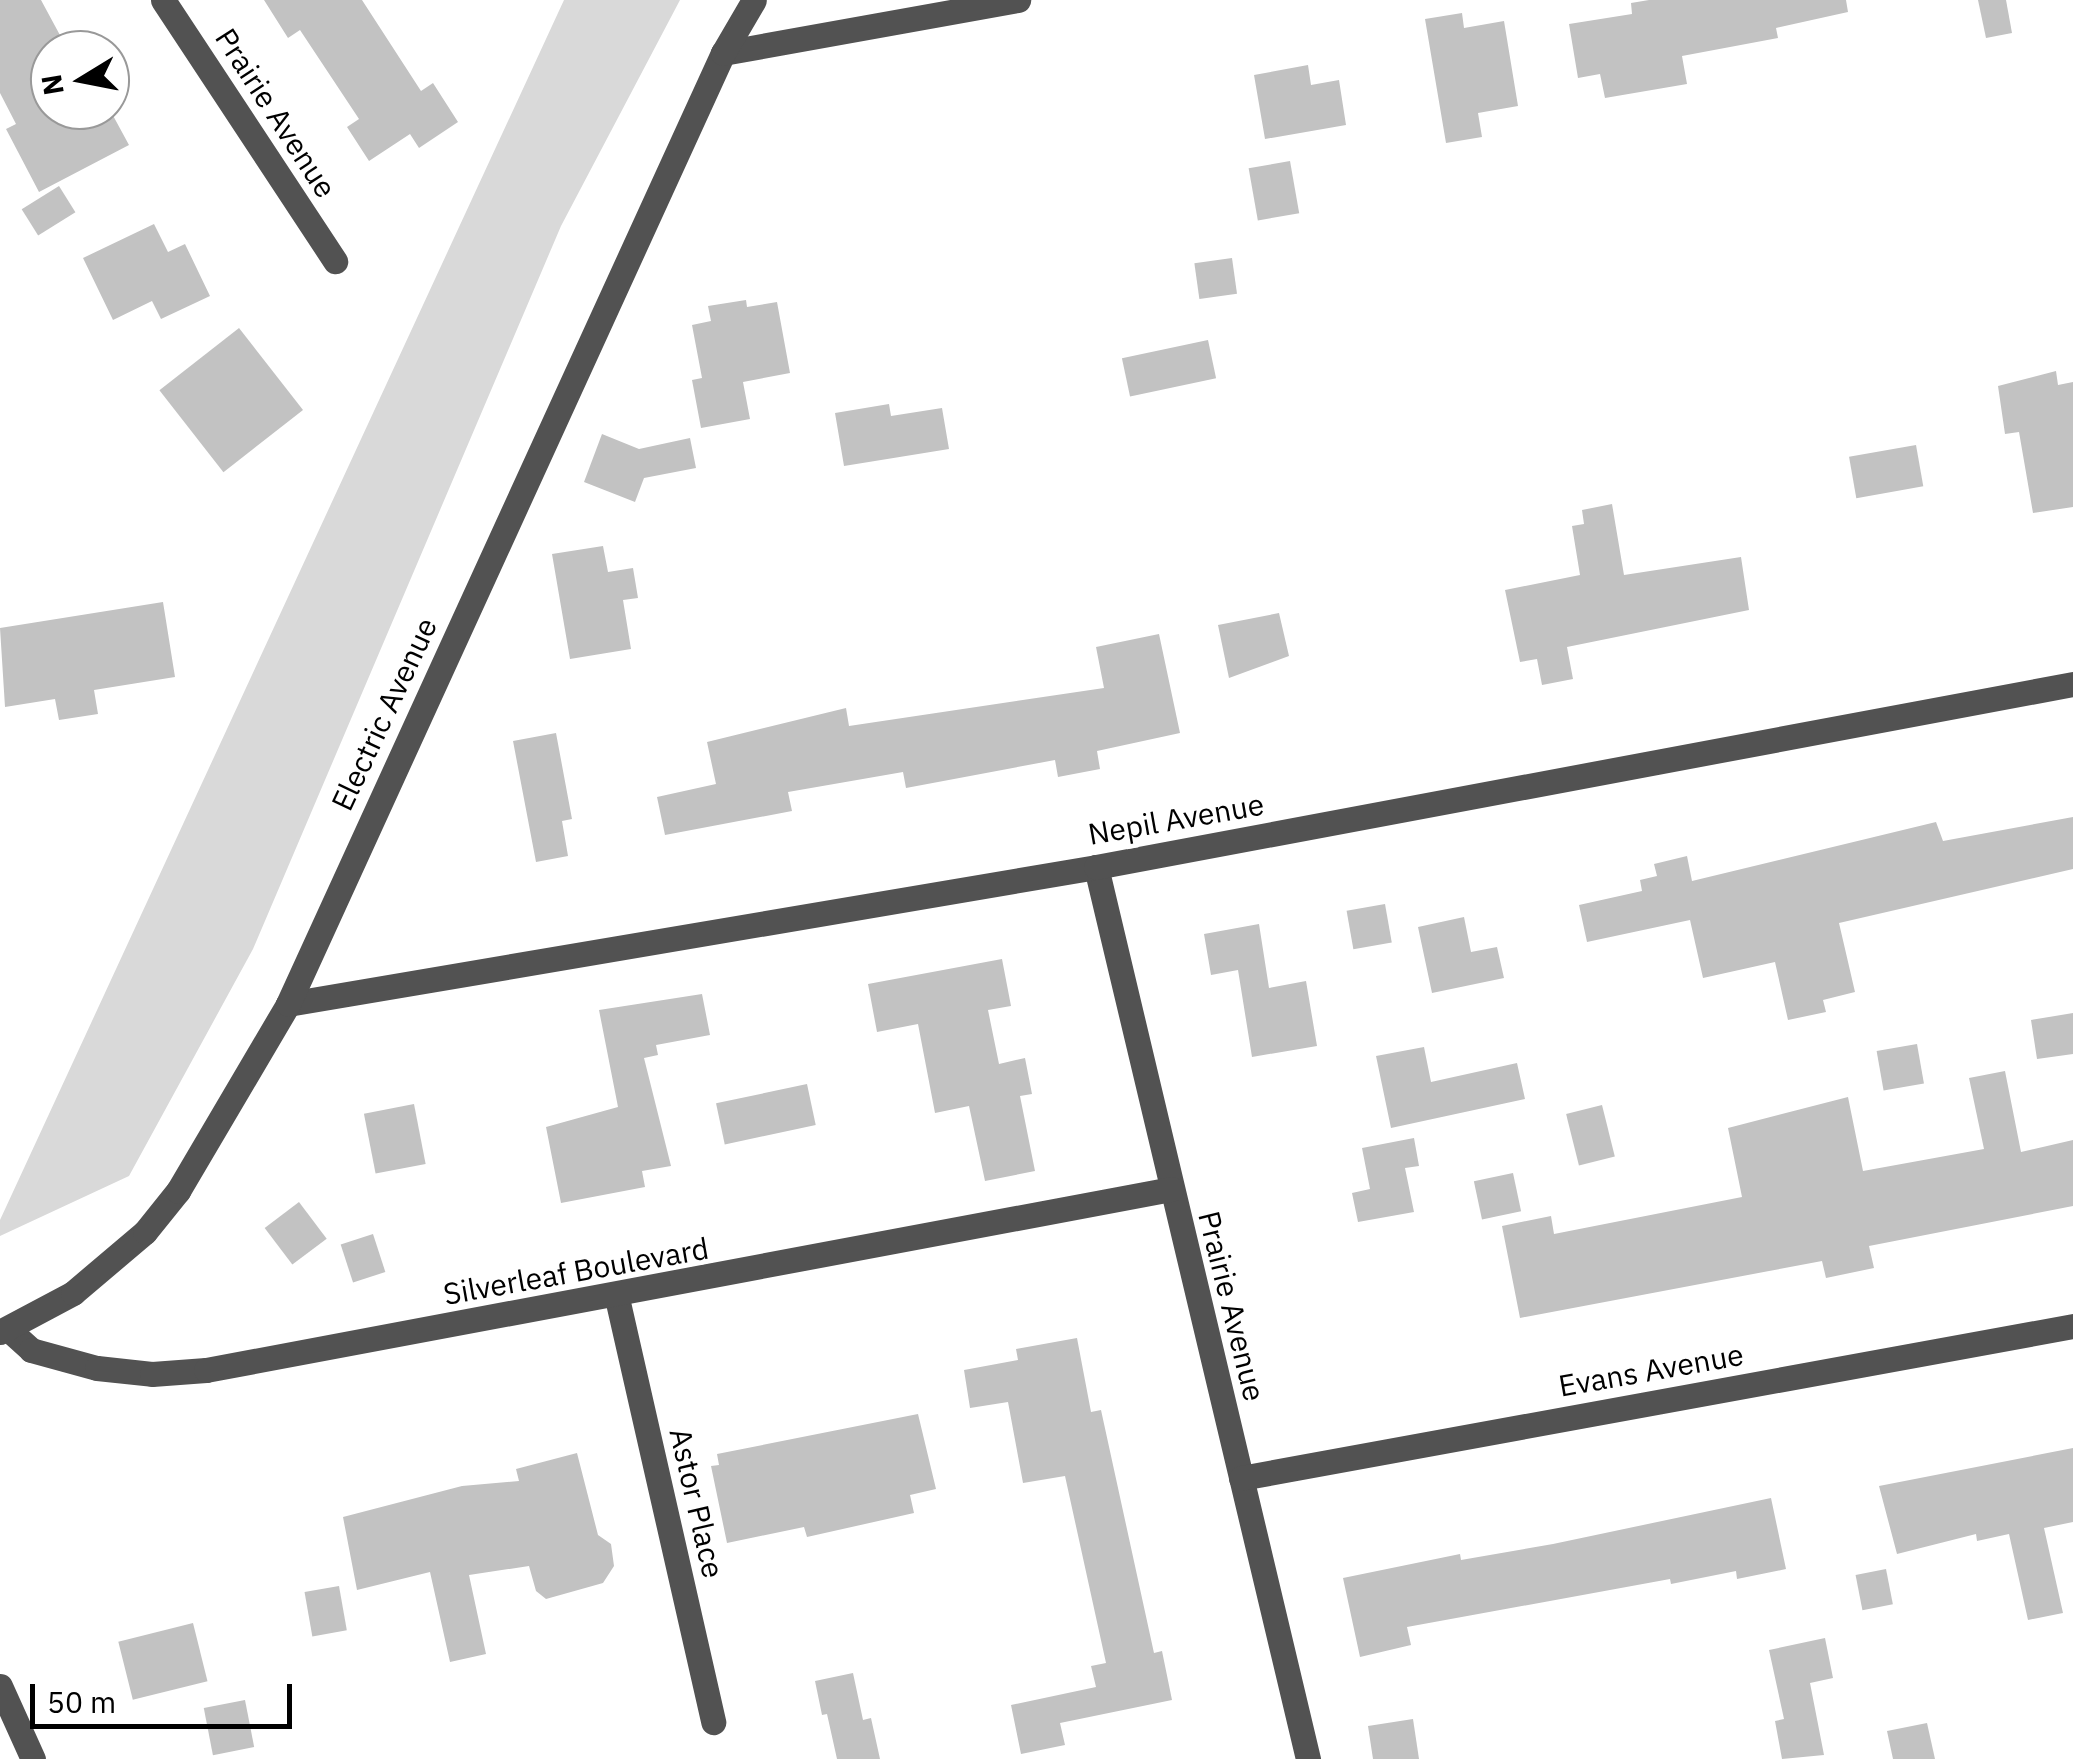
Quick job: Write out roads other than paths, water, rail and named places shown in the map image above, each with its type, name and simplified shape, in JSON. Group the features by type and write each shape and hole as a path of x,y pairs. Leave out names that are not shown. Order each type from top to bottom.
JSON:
{"street":[{"name":"Prairie Avenue","path":"163,0 335,261"},
{"name":"Electric Avenue","path":"4,1330 73,1293 144,1232 178,1191 288,1004 723,54 754,0"},
{"path":"723,54 1018,0"},
{"name":"Nepil Avenue","path":"288,1004 1096,867 2073,684"},
{"name":"Prairie Avenue","path":"1096,867 1308,1759"},
{"name":"Silverleaf Boulevard","path":"4,1330 31,1350 152,1374 206,1370 617,1298 1171,1189"},
{"name":"Astor Place","path":"617,1298 713,1722"},
{"name":"Evans Avenue","path":"1241,1478 2073,1326"},
{"path":"0,1686 33,1759"}]}
